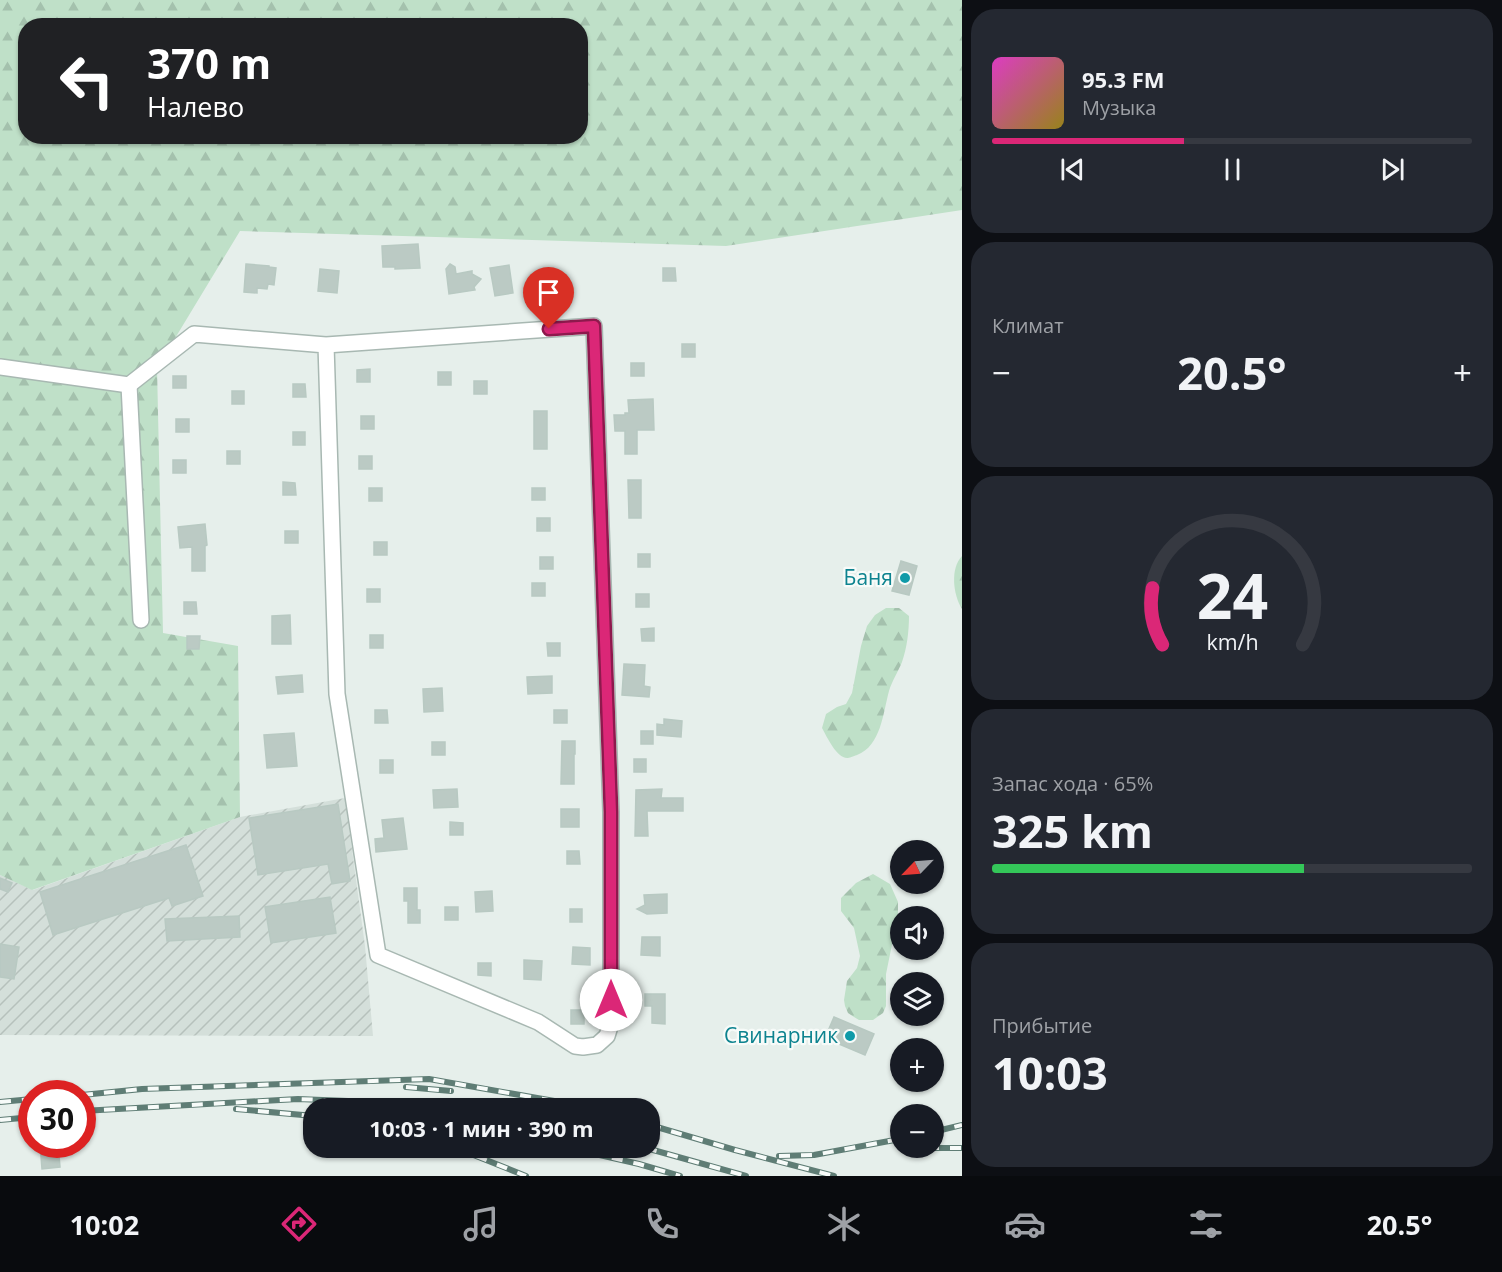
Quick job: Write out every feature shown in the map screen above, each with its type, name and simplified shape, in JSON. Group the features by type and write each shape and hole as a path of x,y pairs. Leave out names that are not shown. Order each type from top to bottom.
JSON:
{"street":[{"path":"0,368 129,385 194,334 326,345 594,326 611,812 611,1023 606,1036 597,1045 575,1046 537,1022 378,955 337,694 326,345"},
{"path":"129,385 141,620"}],"shaded area":[{"path":"345,798 365,946 373,1036 0,1035 0,875 33,890 240,817"}],"green space":[{"path":"0,0 962,0 962,210 726,246 240,231 157,368 163,633 238,646 240,817 32,890 0,875"},
{"path":"962,556 962,609 955,589 954,574"},
{"path":"886,608 899,608 909,616 904,657 890,687 883,719 876,737 865,751 850,758 844,757 833,747 822,728 826,714 846,704 852,693 867,626 875,615"},
{"path":"873,874 890,884 890,894 894,894 898,902 898,906 890,906 890,954 886,974 886,1006 883,1013 873,1020 859,1020 848,1013 844,1000 847,981 857,968 860,956 854,928 841,911 841,898 856,883"}],"building":[{"path":"418,244 420,268 383,267 382,246"},
{"path":"246,264 276,268 274,285 268,284 267,289 257,288 257,293 244,292"},
{"path":"450,264 455,267 456,274 472,271 472,274 481,279 474,287 475,290 449,294 446,269"},
{"path":"509,265 513,293 495,296 490,268"},
{"path":"663,268 675,268 676,281 663,281"},
{"path":"320,269 339,271 337,293 318,291"},
{"path":"682,344 695,344 695,357 682,357"},
{"path":"631,363 644,363 644,376 631,376"},
{"path":"370,369 370,382 357,382 357,370"},
{"path":"438,372 451,372 451,385 438,385"},
{"path":"173,376 186,376 186,388 173,388"},
{"path":"474,381 487,381 487,394 474,394"},
{"path":"293,384 305,384 306,397 293,397"},
{"path":"232,391 244,391 244,404 232,404"},
{"path":"653,399 654,430 637,430 637,454 625,454 625,431 615,431 614,415 629,413 628,400"},
{"path":"534,411 547,411 547,449 534,449"},
{"path":"361,416 374,416 374,429 361,429"},
{"path":"176,419 189,419 189,432 176,432"},
{"path":"293,432 305,432 305,445 293,445"},
{"path":"227,451 240,451 240,464 227,464"},
{"path":"359,456 372,456 372,469 359,469"},
{"path":"173,460 186,460 186,473 173,473"},
{"path":"628,480 641,480 641,518 629,518"},
{"path":"283,482 295,483 296,495 283,495"},
{"path":"369,488 382,488 382,501 369,501"},
{"path":"532,488 545,488 545,500 532,500"},
{"path":"537,518 550,518 550,531 537,531"},
{"path":"205,524 207,545 205,546 205,571 192,571 192,547 180,548 178,527"},
{"path":"285,531 298,531 298,543 285,543"},
{"path":"374,542 387,542 387,555 374,555"},
{"path":"638,554 650,554 650,567 638,567"},
{"path":"540,557 553,557 553,569 540,569"},
{"name":"Баня","path":"901,561 917,566 909,595 892,591"},
{"path":"532,583 545,583 545,596 532,596"},
{"path":"367,589 380,589 380,602 367,602"},
{"path":"636,594 649,594 649,607 636,607"},
{"path":"184,602 196,602 197,614 184,614"},
{"path":"290,615 291,644 272,644 272,616"},
{"path":"654,628 654,641 642,641 641,629"},
{"path":"370,635 383,635 383,648 370,648"},
{"path":"187,636 200,636 199,649 187,649"},
{"path":"547,643 560,643 560,656 548,656"},
{"path":"624,664 645,665 644,686 650,687 649,697 622,695"},
{"path":"302,675 303,692 278,694 276,677"},
{"path":"552,676 552,693 528,694 527,677"},
{"path":"442,688 443,711 424,712 423,689"},
{"path":"375,710 387,710 388,723 375,723"},
{"path":"554,710 567,710 567,723 554,723"},
{"path":"664,719 682,721 681,737 657,735 657,724 664,725"},
{"path":"641,731 653,731 653,744 641,744"},
{"path":"294,733 297,766 267,768 264,735"},
{"path":"562,741 575,741 574,784 561,784"},
{"path":"432,742 445,742 445,755 432,755"},
{"path":"634,759 646,759 646,772 634,772"},
{"path":"380,760 393,760 393,773 380,773"},
{"path":"457,789 458,807 434,808 433,790"},
{"path":"662,789 661,798 683,798 683,811 647,811 648,836 635,836 636,790"},
{"path":"338,804 350,881 332,884 328,864 258,875 249,818"},
{"path":"561,809 579,809 579,827 561,827"},
{"path":"403,818 407,849 376,852 375,839 384,838 382,820"},
{"path":"450,822 463,823 463,835 450,835"},
{"path":"186,845 203,896 172,906 169,898 53,935 40,892"},
{"path":"567,851 579,851 580,864 567,864"},
{"path":"0,878 12,883 8,892 0,889"},
{"path":"404,888 417,888 417,910 420,910 420,923 408,923 408,901 404,901"},
{"path":"492,891 493,911 476,912 475,892"},
{"path":"667,894 667,913 647,914 637,909 645,905 644,895"},
{"path":"330,897 336,933 271,943 265,907"},
{"path":"445,907 458,907 458,920 445,920"},
{"path":"570,909 582,909 582,922 570,922"},
{"path":"239,916 240,937 167,941 165,919"},
{"path":"642,937 660,937 660,956 641,955"},
{"path":"0,944 19,947 14,979 0,977"},
{"path":"573,947 590,948 590,965 572,964"},
{"path":"524,960 542,961 541,980 524,979"},
{"path":"478,963 491,963 491,976 478,975"},
{"path":"645,994 665,994 665,1024 652,1023 652,1006 645,1006"},
{"path":"571,1010 584,1010 584,1024 571,1024"},
{"name":"Свинарник","path":"834,1017 874,1034 865,1055 825,1038"},
{"path":"41,1158 59,1158 60,1167 42,1169"}],"railway":[{"path":"96,1094 142,1089 429,1079 537,1098"},
{"path":"406,1087 451,1091"},
{"path":"96,1110 303,1099"},
{"path":"0,1102 18,1100"},
{"path":"236,1109 303,1115"},
{"path":"0,1120 18,1118"},
{"path":"944,1129 962,1125"},
{"path":"660,1128 834,1176"},
{"path":"779,1156 814,1155 890,1141"},
{"path":"944,1148 962,1148"},
{"path":"660,1152 746,1176"},
{"path":"481,1158 526,1176"},
{"path":"613,1158 680,1176"}],"place":[{"name":"Баня","path":"905,578"},
{"name":"Свинарник","path":"850,1036"}],"route":[{"path":"549,329 594,326 611,812 611,1000"}]}
